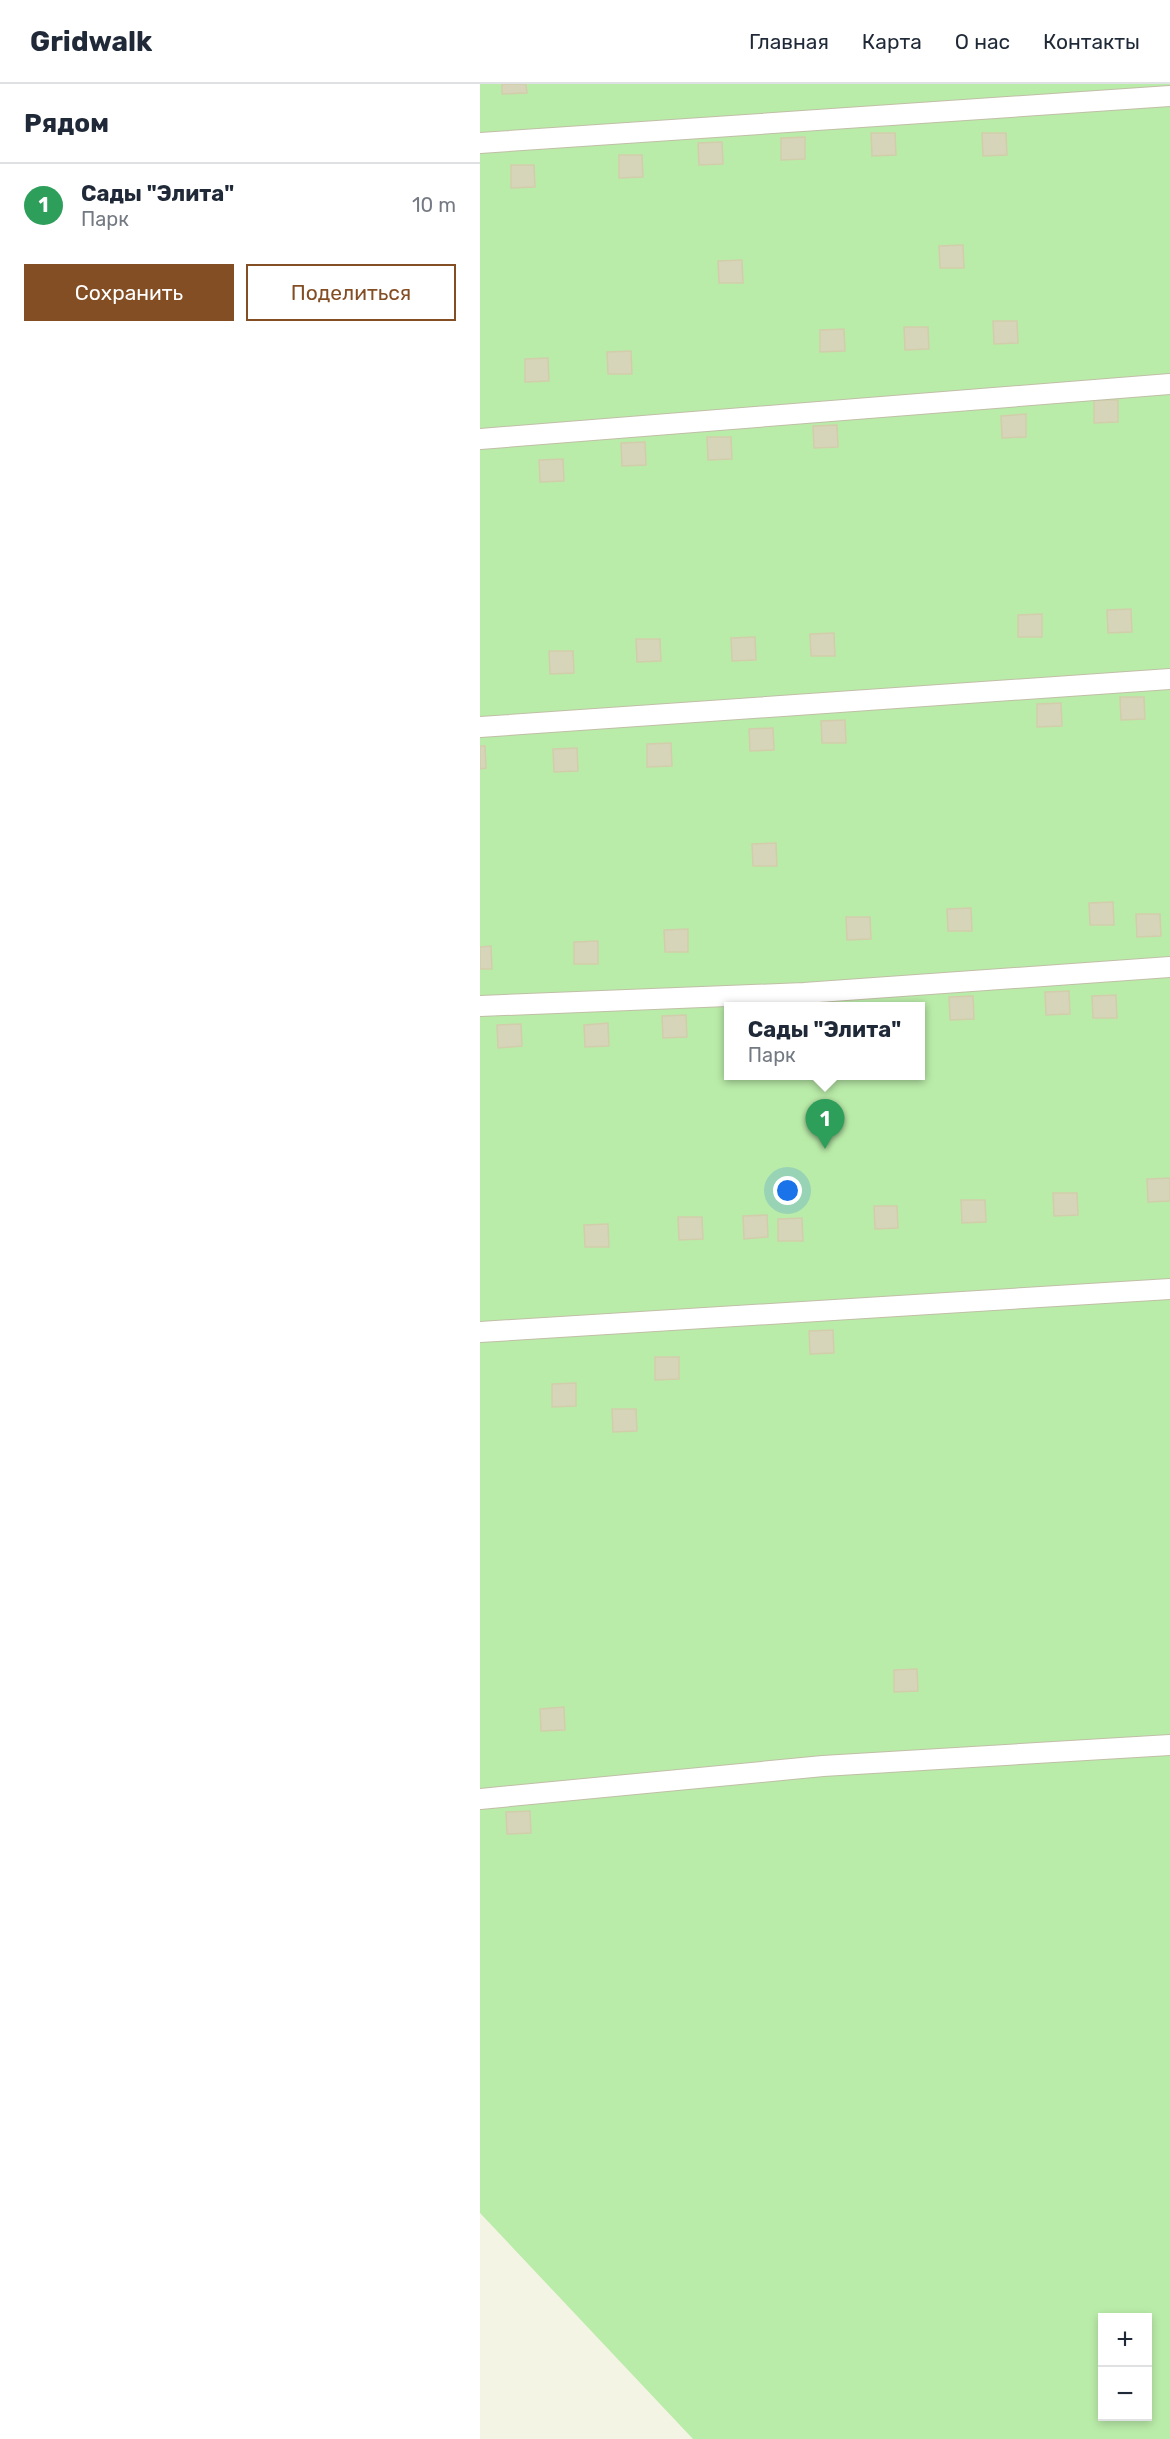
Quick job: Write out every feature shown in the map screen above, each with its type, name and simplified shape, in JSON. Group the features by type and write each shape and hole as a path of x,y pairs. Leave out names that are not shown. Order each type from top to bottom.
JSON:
{"lane":[{"path":"480,143 1170,96"},
{"path":"480,439 1170,384"},
{"path":"480,727 1170,679"},
{"path":"480,1006 804,993 1170,967"},
{"path":"480,1332 1170,1289"},
{"path":"480,1799 823,1766 1170,1745"}],"green space":[{"path":"480,84 1170,84 1170,2439 693,2439 480,2213"}],"building":[{"path":"502,84 526,84 527,93 502,94"},
{"path":"871,133 895,133 896,155 872,156"},
{"path":"982,133 1006,133 1007,155 983,156"},
{"path":"805,137 805,159 781,160 781,138"},
{"path":"722,142 723,164 699,165 698,143"},
{"path":"619,155 642,155 643,177 619,178"},
{"path":"511,165 534,165 535,187 511,188"},
{"path":"963,245 964,268 940,268 939,246"},
{"path":"742,260 743,283 719,283 718,261"},
{"path":"993,321 1017,321 1018,343 994,344"},
{"path":"904,327 928,327 929,349 905,350"},
{"path":"844,329 845,351 820,352 820,330"},
{"path":"631,351 632,374 608,374 607,352"},
{"path":"548,358 549,381 525,382 525,359"},
{"path":"1094,400 1118,400 1118,422 1094,423"},
{"path":"1026,414 1026,437 1002,438 1001,416"},
{"path":"837,425 838,447 814,448 813,426"},
{"path":"707,437 731,437 732,459 708,460"},
{"path":"645,442 646,465 622,466 621,443"},
{"path":"563,459 564,481 540,482 539,460"},
{"path":"1131,609 1132,632 1108,633 1107,610"},
{"path":"1042,614 1042,637 1018,637 1018,615"},
{"path":"834,633 835,656 811,656 810,634"},
{"path":"755,637 756,660 732,661 731,638"},
{"path":"636,639 660,639 661,661 637,662"},
{"path":"549,651 573,651 574,673 550,674"},
{"path":"1120,697 1144,697 1145,719 1121,720"},
{"path":"1061,703 1062,726 1037,727 1037,704"},
{"path":"845,720 846,743 822,743 821,721"},
{"path":"773,728 774,750 750,751 749,729"},
{"path":"671,743 672,766 647,767 647,744"},
{"path":"480,746 485,746 486,768 480,769"},
{"path":"577,748 578,771 554,772 553,749"},
{"path":"776,843 777,866 753,866 752,844"},
{"path":"1113,902 1114,925 1090,925 1089,903"},
{"path":"971,908 972,931 948,931 947,909"},
{"path":"1136,914 1160,914 1161,936 1137,937"},
{"path":"846,917 870,917 871,939 847,940"},
{"path":"688,929 688,952 665,952 664,930"},
{"path":"598,941 598,964 574,964 574,942"},
{"path":"491,946 492,969 480,969 480,947"},
{"path":"1069,991 1070,1014 1046,1015 1045,992"},
{"path":"1116,995 1117,1018 1093,1018 1092,996"},
{"path":"973,996 974,1019 950,1020 949,997"},
{"path":"686,1015 687,1037 663,1038 662,1016"},
{"path":"608,1023 609,1046 585,1047 584,1025"},
{"path":"521,1024 522,1046 498,1048 497,1025"},
{"path":"1170,1178 1170,1201 1148,1202 1147,1179"},
{"path":"1053,1193 1077,1193 1078,1215 1054,1216"},
{"path":"961,1200 985,1200 986,1222 962,1223"},
{"path":"874,1206 897,1206 898,1228 875,1229"},
{"path":"767,1215 768,1237 744,1239 743,1216"},
{"path":"678,1217 702,1217 703,1239 679,1240"},
{"path":"802,1218 803,1241 778,1241 778,1219"},
{"path":"608,1224 609,1247 585,1247 584,1225"},
{"path":"833,1330 834,1353 810,1354 809,1331"},
{"path":"655,1357 679,1357 679,1379 655,1380"},
{"path":"576,1383 576,1406 552,1407 552,1384"},
{"path":"612,1409 636,1409 637,1431 613,1432"},
{"path":"917,1669 918,1691 894,1692 894,1670"},
{"path":"564,1707 565,1730 541,1731 540,1709"},
{"path":"530,1811 531,1833 507,1834 506,1812"}],"place":[{"name":"Сады \"Элита\"","path":"825,1149"}]}
